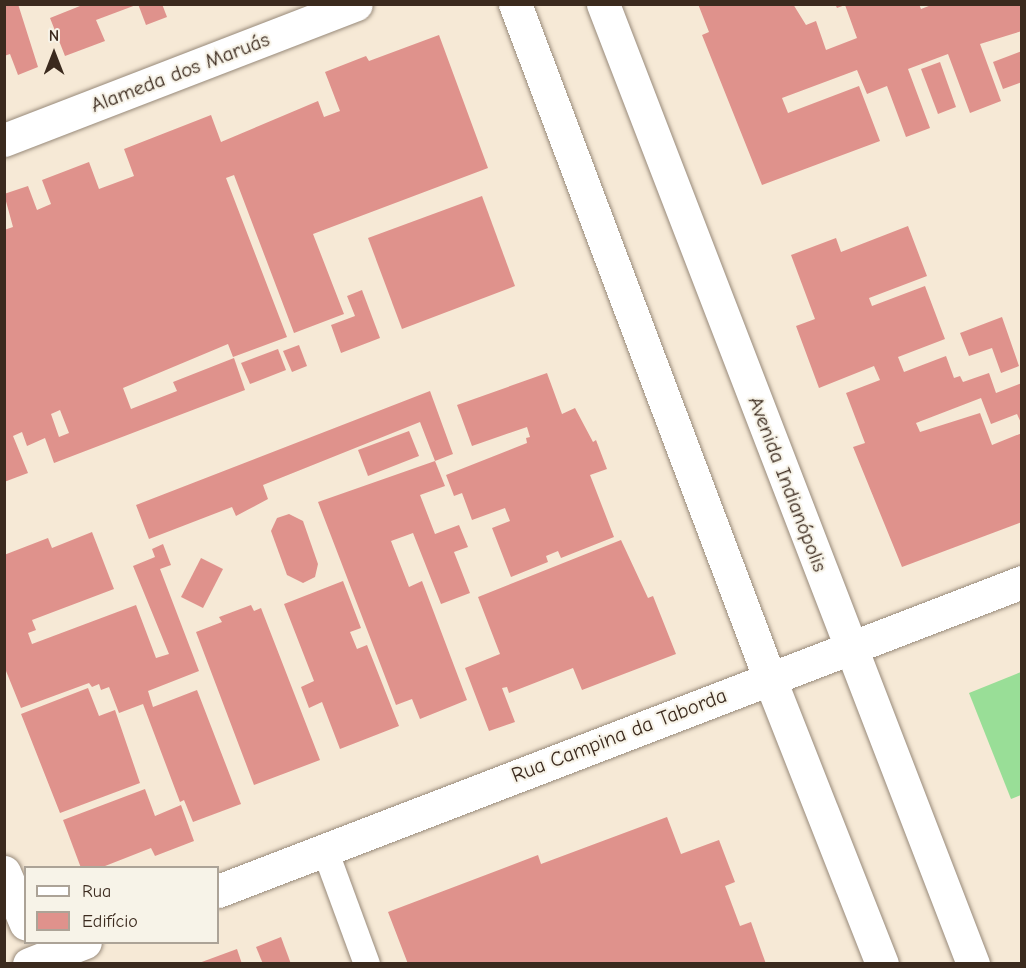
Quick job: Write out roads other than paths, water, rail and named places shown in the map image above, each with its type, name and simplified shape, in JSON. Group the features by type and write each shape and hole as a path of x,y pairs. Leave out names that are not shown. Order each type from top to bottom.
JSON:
{"main road":[{"name":"Alameda dos Maruás","path":"4,140 356,4"},
{"path":"515,4 769,677 882,963"},
{"name":"Avenida Indianópolis","path":"603,4 973,963"},
{"name":"Rua Campina da Taborda","path":"219,891 769,677 852,648 1022,582"},
{"path":"4,872 24,919"},
{"path":"36,957 78,944"}],"lane":[{"path":"325,850 367,963"}]}
